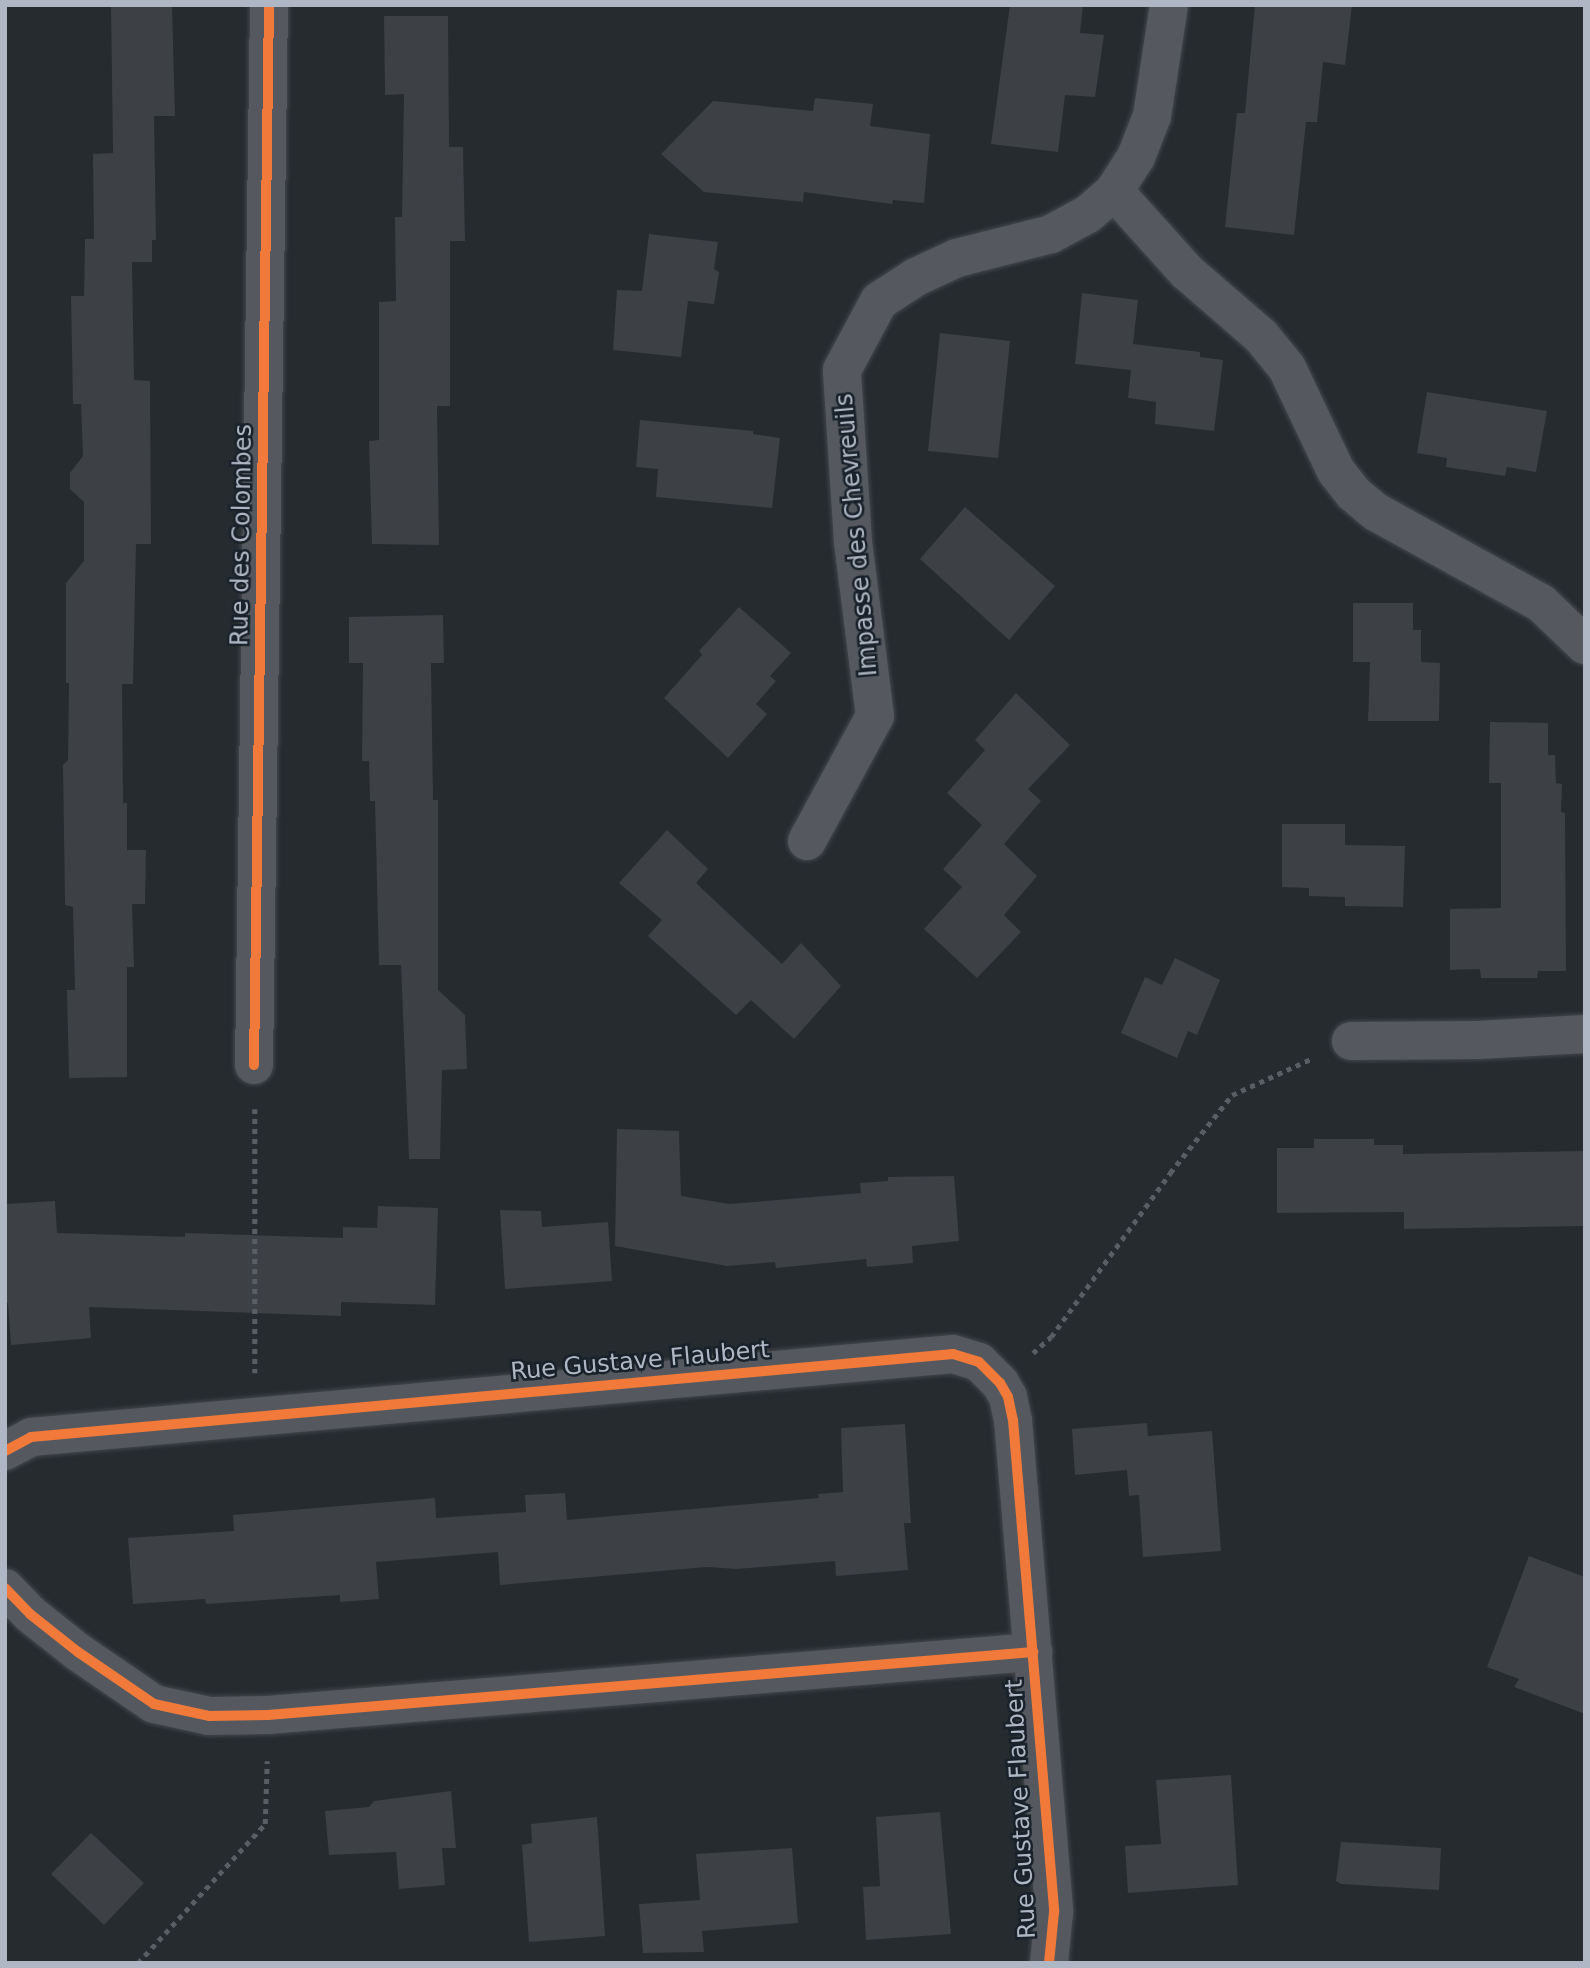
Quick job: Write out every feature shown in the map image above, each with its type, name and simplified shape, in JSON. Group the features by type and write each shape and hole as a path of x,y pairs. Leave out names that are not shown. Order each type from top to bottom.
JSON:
{"street":[{"name":"Rue des Colombes","path":"254,1065 269,5"},
{"name":"Impasse des Chevreuils","path":"807,841 875,716 853,542 842,370 879,301 916,277 957,258 1051,234 1088,214 1114,191 1136,157 1152,116 1169,5"},
{"path":"1114,191 1187,272 1261,336 1287,368 1336,471 1353,493 1387,519 1541,604 1585,645"},
{"path":"1352,1041 1478,1040 1585,1034"},
{"name":"Rue Gustave Flaubert","path":"5,1451 31,1437 255,1416 953,1354 979,1362 1000,1383 1013,1420 1054,1912 1049,1963"},
{"name":"Rue Gustave Flaubert","path":"5,1588 30,1614 78,1652 154,1704 209,1716 268,1714 1033,1652"}],"path":[{"path":"1000,1383 1051,1337 1170,1173 1232,1095 1352,1041"},
{"path":"254,1065 255,1416"},
{"path":"138,1963 265,1824 268,1714"}],"building":[{"path":"111,5 172,5 175,116 154,116 156,240 152,240 152,262 132,262 134,380 150,381 151,544 136,544 133,684 122,684 123,803 127,803 127,850 146,850 145,904 132,904 134,967 127,967 127,1077 69,1078 67,990 75,990 73,907 65,905 63,765 68,760 69,683 66,683 66,583 84,561 84,502 70,489 70,473 83,456 81,404 73,404 71,296 84,296 85,239 94,239 93,154 113,153"},
{"path":"1010,5 1083,5 1080,33 1104,35 1095,97 1065,95 1058,152 991,144"},
{"path":"1255,5 1352,5 1345,65 1323,62 1317,122 1306,122 1294,235 1225,227 1237,113 1245,113"},
{"path":"384,16 448,16 449,147 463,147 465,241 450,241 450,406 437,406 439,545 372,544 369,441 379,440 379,302 396,301 395,217 402,217 404,94 385,95"},
{"path":"815,98 873,104 870,126 930,134 924,203 893,200 892,204 804,192 803,202 704,192 661,154 713,101 813,111"},
{"path":"649,234 718,242 714,269 719,272 714,304 688,301 681,357 613,350 617,290 642,291"},
{"path":"1082,293 1138,300 1133,344 1200,352 1200,357 1223,360 1214,431 1155,424 1156,402 1128,398 1131,370 1075,364"},
{"path":"940,333 1010,341 998,458 928,451"},
{"path":"1427,392 1547,411 1536,472 1507,467 1505,476 1446,467 1447,458 1417,453"},
{"path":"640,420 753,431 753,434 780,438 772,508 656,497 658,469 636,467"},
{"path":"965,507 1055,586 1009,640 920,559"},
{"path":"1353,603 1413,603 1413,630 1421,630 1421,662 1440,663 1439,721 1368,721 1370,662 1353,662"},
{"path":"739,607 791,653 770,676 776,681 756,704 767,714 728,758 664,698 702,655 699,651"},
{"path":"443,615 444,663 431,663 433,800 438,800 438,990 465,1015 467,1069 442,1070 440,1159 409,1159 401,965 379,965 375,801 370,801 369,761 362,761 363,663 349,663 349,617"},
{"path":"1016,693 1070,745 1028,789 1041,801 1004,844 1037,876 1004,915 1021,932 977,978 924,929 962,887 943,869 982,825 947,793 985,750 975,740"},
{"path":"1490,722 1548,723 1548,755 1555,755 1556,783 1562,784 1561,812 1565,813 1566,971 1538,971 1537,978 1481,978 1480,969 1450,970 1450,909 1501,908 1501,783 1489,783"},
{"path":"1282,824 1345,824 1345,845 1405,846 1403,907 1345,906 1345,897 1309,896 1309,888 1282,887"},
{"path":"667,830 708,869 696,883 782,964 801,943 841,986 794,1039 751,1000 736,1015 648,936 662,920 619,883"},
{"path":"1175,958 1220,980 1197,1035 1188,1031 1177,1058 1121,1033 1145,977 1162,985"},
{"path":"617,1129 679,1131 681,1196 730,1204 861,1193 860,1183 888,1181 888,1177 954,1176 959,1241 912,1246 913,1263 867,1267 866,1259 776,1268 775,1262 727,1266 615,1246"},
{"path":"1314,1139 1374,1139 1374,1145 1403,1145 1403,1154 1585,1151 1585,1226 1404,1229 1404,1212 1277,1213 1277,1148 1314,1148"},
{"path":"55,1201 57,1233 185,1237 185,1233 343,1238 343,1227 377,1228 378,1206 438,1208 435,1305 341,1302 341,1316 89,1307 91,1338 11,1345 8,1303 5,1303 5,1204"},
{"path":"500,1210 541,1211 542,1227 608,1222 612,1281 505,1289"},
{"path":"1147,1423 1148,1436 1212,1431 1221,1551 1143,1557 1139,1495 1129,1496 1127,1470 1075,1475 1072,1429"},
{"path":"905,1424 911,1523 904,1523 908,1570 836,1576 835,1561 737,1569 707,1567 500,1585 498,1552 376,1562 379,1599 340,1602 340,1595 206,1604 205,1599 133,1604 128,1538 234,1531 233,1515 435,1498 436,1518 526,1512 525,1495 565,1493 567,1520 819,1498 818,1494 843,1492 841,1428"},
{"path":"1529,1556 1585,1577 1585,1714 1514,1687 1519,1679 1487,1667"},
{"path":"1231,1775 1238,1885 1128,1893 1125,1846 1161,1844 1156,1780"},
{"path":"451,1791 456,1848 442,1848 445,1885 399,1889 396,1852 329,1855 325,1811 369,1807 374,1801"},
{"path":"940,1812 951,1934 866,1940 863,1887 880,1886 876,1817"},
{"path":"597,1817 605,1936 529,1942 522,1845 532,1843 531,1824"},
{"path":"91,1833 144,1883 104,1925 51,1874"},
{"path":"1341,1842 1441,1848 1439,1890 1341,1884 1336,1881"},
{"path":"792,1848 798,1923 702,1931 704,1952 643,1953 639,1904 700,1900 696,1854"}],"cycle path":[{"path":"254,1065 269,5"},
{"path":"5,1451 31,1437 953,1354 979,1362 1000,1383 1008,1397 1013,1420 1054,1912 1049,1963"},
{"path":"5,1588 30,1614 78,1652 154,1704 209,1716 268,1715 1033,1652"}]}
